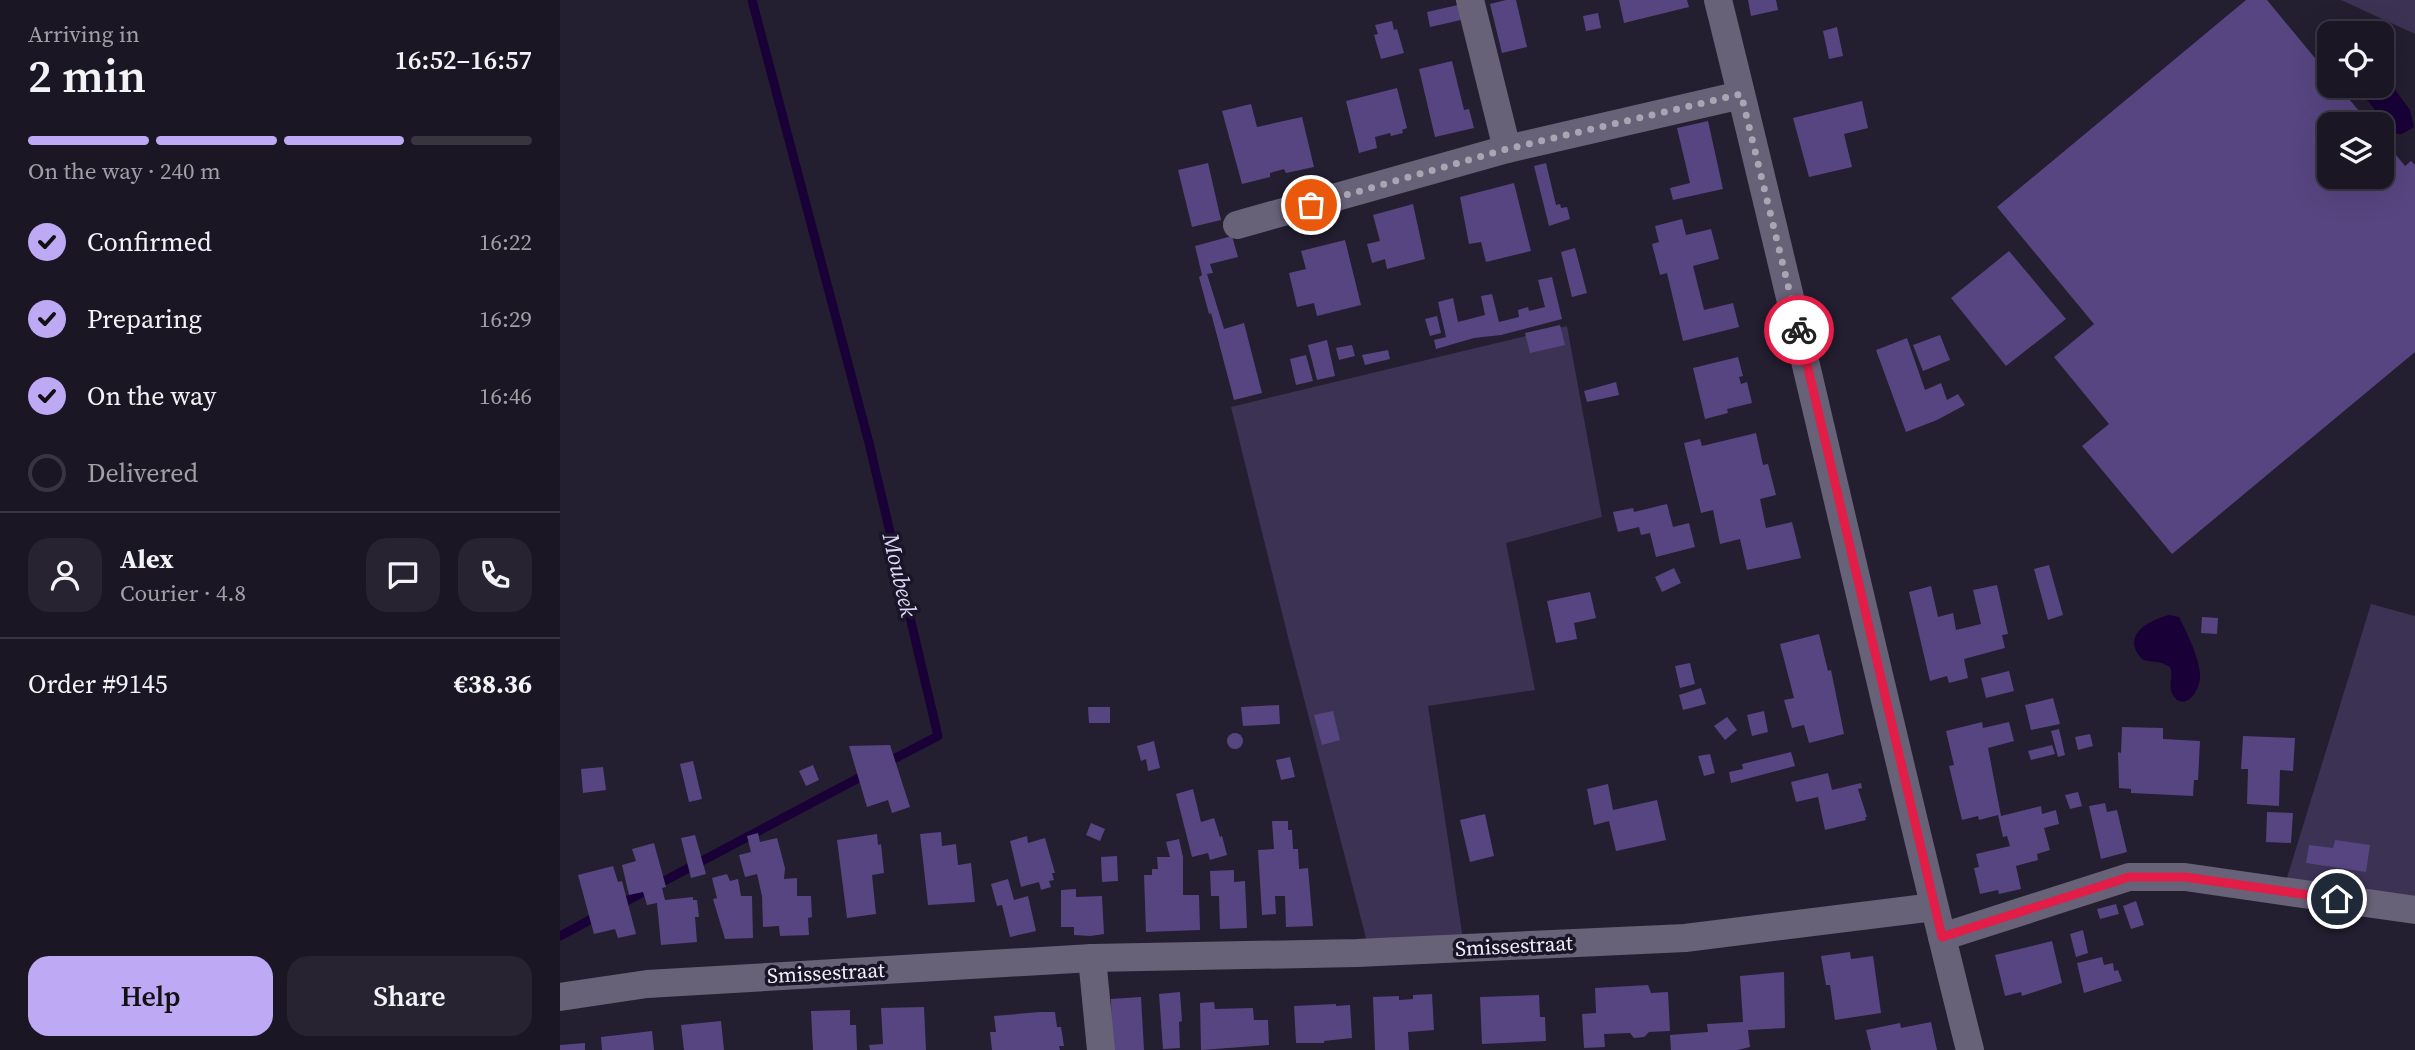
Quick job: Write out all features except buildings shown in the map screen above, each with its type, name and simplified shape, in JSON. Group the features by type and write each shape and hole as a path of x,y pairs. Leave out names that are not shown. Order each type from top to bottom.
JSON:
{"street":[{"path":"1470,0 1507,149"},
{"path":"1717,0 1776,233 1970,1050"},
{"path":"1237,225 1507,149 1741,94"},
{"path":"1942,937 2129,877 2185,877 2415,910"},
{"name":"Smissestraat","path":"560,997 647,984 1092,957 1357,953 1685,938 1934,906"},
{"path":"1092,957 1101,1050"}],"shaded area":[{"path":"2341,0 2415,0 2415,34 2394,24 2394,21 2387,21"},
{"path":"2394,88 2410,110 2414,127 2402,134 2394,133 2394,112 2376,112 2365,98 2394,98"},
{"path":"1567,326 1602,517 1506,543 1535,690 1428,706 1463,939 1367,942 1231,407"},
{"path":"2371,604 2415,616 2415,900 2287,878"},
{"path":"2169,615 2179,617 2199,667 2197,689 2190,699 2185,701 2176,699 2172,693 2170,667 2143,660 2134,644 2135,637 2145,626"}],"waterway":[{"name":"Moubeek","path":"752,0 869,443 938,736 886,763"},
{"name":"Moubeek","path":"617,906 868,773"},
{"name":"Moubeek","path":"560,936 599,915"}],"way so far":[{"path":"1311,205 1507,149 1741,94 1799,330"}],"route":[{"path":"1799,330 1942,937 2129,877 2185,877 2337,899"}]}
